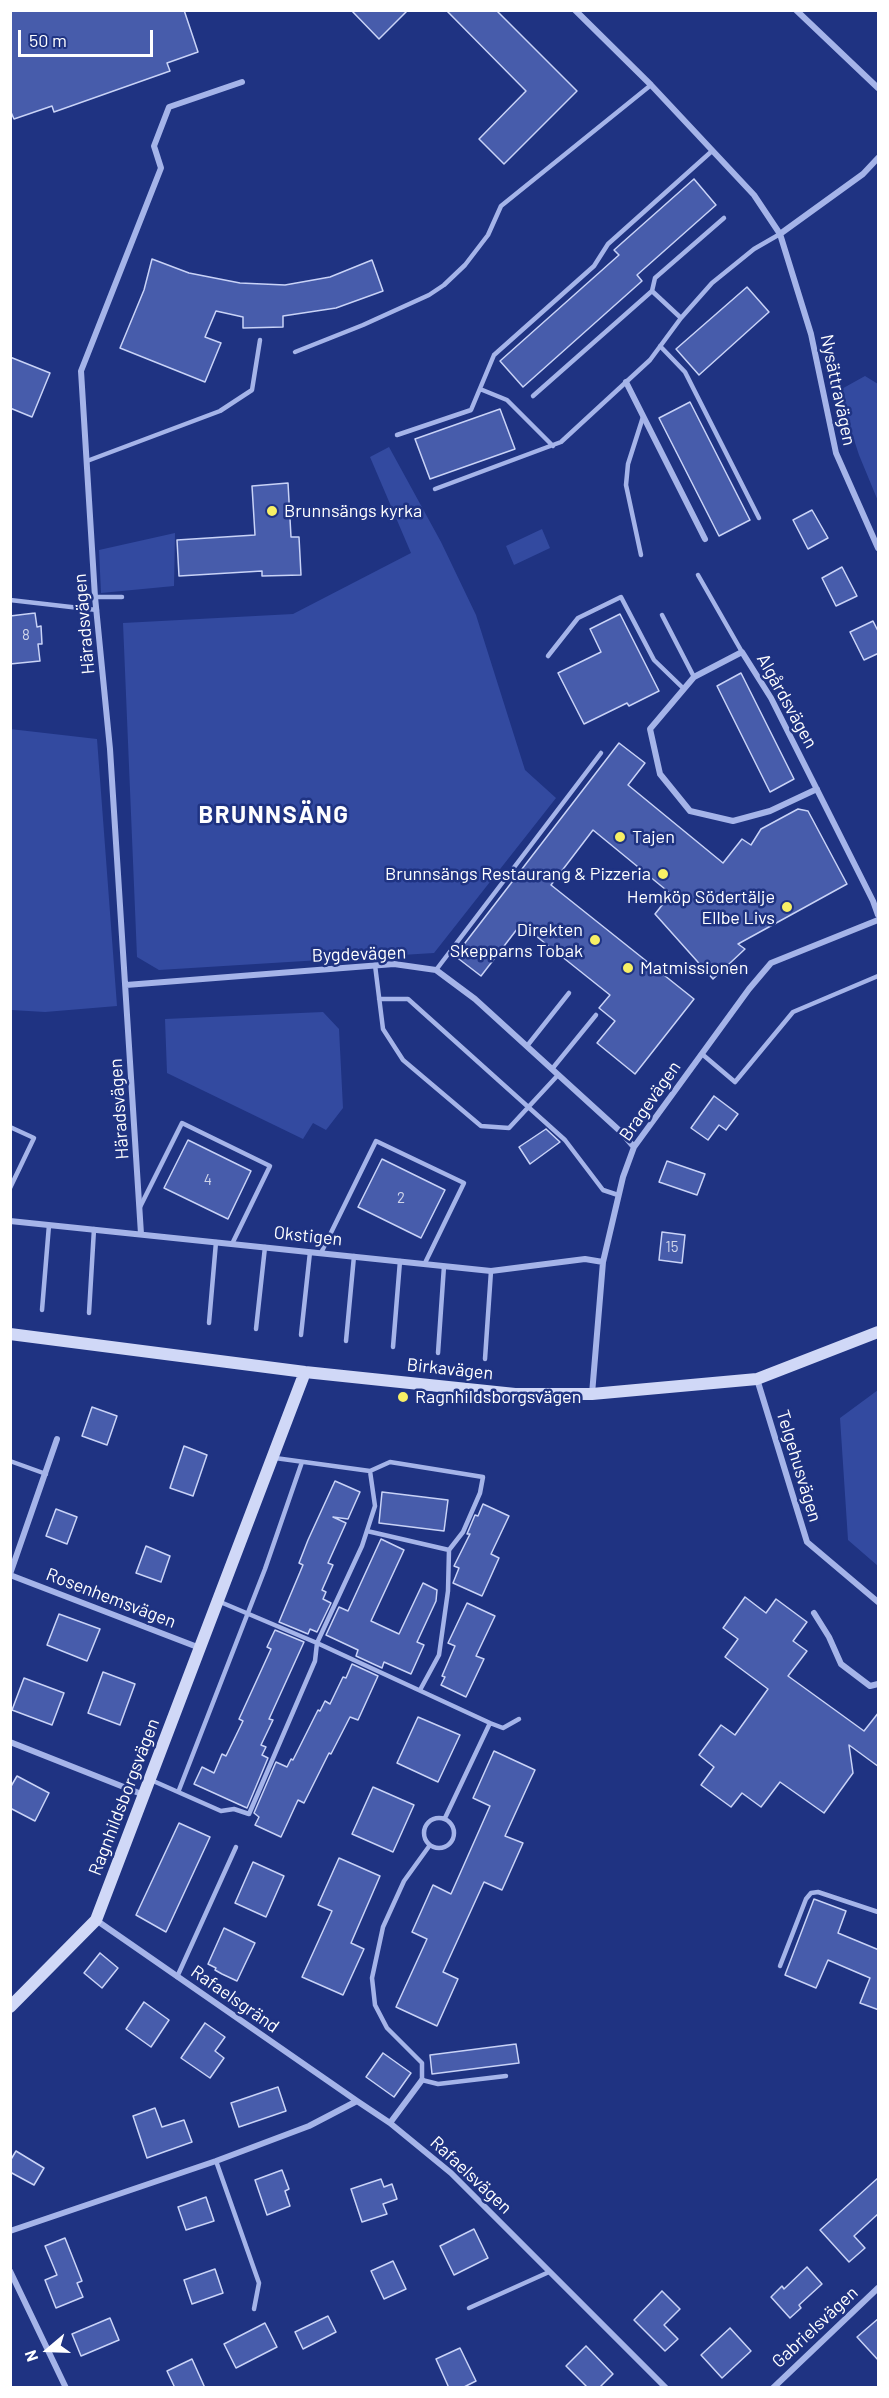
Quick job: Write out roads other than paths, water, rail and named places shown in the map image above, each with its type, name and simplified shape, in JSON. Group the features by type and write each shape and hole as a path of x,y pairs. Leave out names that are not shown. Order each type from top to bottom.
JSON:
{"street":[{"name":"Nysättravägen","path":"575,10 754,195 780,234 811,334 836,453 879,548"},
{"path":"796,10 879,88"},
{"name":"Häradsvägen","path":"141,1234 110,749 95,597 81,371 161,168 154,146 169,107 242,82"},
{"path":"780,234 863,174 879,158"},
{"path":"626,382 705,539"},
{"name":"Algårdsvägen","path":"817,789 770,811 733,821 690,811 660,774 650,729 694,677 742,652 771,698 817,789 879,917"},
{"name":"Bragevägen","path":"592,1394 603,1262 622,1178 634,1147 749,989 771,963 879,917"},
{"name":"Bygdevägen","path":"126,985 394,964 436,970 475,999 621,1132 634,1147"},
{"name":"Okstigen","path":"10,1221 491,1271 585,1259 603,1262"},
{"name":"Birkavägen","path":"10,1334 305,1372 515,1394 592,1394 757,1379 879,1332"},
{"name":"Ragnhildsborgsvägen","path":"10,2007 96,1920 305,1372"},
{"name":"Telgehusvägen","path":"757,1379 807,1542 879,1602"},
{"name":"Rosenhemsvägen","path":"57,1439 10,1574 200,1648"},
{"path":"814,1613 829,1637 841,1664 870,1686 879,1684"},
{"path":"11,1743 145,1795"},
{"name":"Rafaelsgränd","path":"96,1920 357,2102"},
{"path":"390,2123 422,2080"},
{"path":"10,2231 216,2161 309,2126 357,2102"},
{"name":"Rafaelsvägen","path":"357,2102 390,2123 451,2173 666,2388"},
{"path":"10,2271 66,2388"},
{"name":"Gabrielsvägen","path":"773,2388 879,2288"}],"lane":[{"path":"295,352 373,321 429,295 444,285 465,265 488,235 501,206 651,86"},
{"path":"397,435 471,410 494,355 594,266 608,244 712,151"},
{"path":"533,396 652,291 655,278 724,218"},
{"path":"435,489 561,442 650,360 681,318 712,283 754,249 780,234"},
{"path":"652,291 681,318"},
{"path":"87,461 220,411 252,390 260,340"},
{"path":"660,346 685,372 759,518"},
{"path":"480,389 507,400 553,446"},
{"path":"641,555 626,485 628,464 643,417"},
{"path":"698,575 742,652"},
{"path":"95,597 122,597"},
{"path":"548,656 578,618 621,597 654,660 684,689"},
{"path":"10,600 97,610"},
{"path":"662,615 694,677"},
{"path":"436,970 601,753"},
{"path":"375,965 383,1029 403,1060 482,1126 509,1128 558,1075"},
{"path":"702,1054 735,1082 793,1012 879,976"},
{"path":"527,1046 569,993"},
{"path":"379,999 408,999 530,1106 565,1140 603,1191 618,1195"},
{"path":"552,1069 596,1015"},
{"path":"140,1207 182,1123 270,1166 232,1244"},
{"path":"10,1127 34,1138 10,1188"},
{"path":"321,1253 376,1141 464,1183 425,1263"},
{"path":"42,1310 49,1225"},
{"path":"88,1313 94,1230"},
{"path":"209,1323 216,1242"},
{"path":"256,1329 265,1247"},
{"path":"301,1335 310,1252"},
{"path":"346,1341 354,1256"},
{"path":"393,1347 400,1261"},
{"path":"438,1353 444,1266"},
{"path":"485,1359 491,1271"},
{"path":"273,1458 370,1471 390,1462 483,1477 480,1493 463,1533 449,1550 448,1591 439,1655 420,1690"},
{"path":"10,1461 45,1474"},
{"path":"179,1790 248,1613 302,1462"},
{"path":"151,1780 179,1790 221,1811 234,1809 249,1814 315,1661 317,1643 367,1531 375,1506 370,1471"},
{"path":"367,1531 449,1550"},
{"path":"218,1601 317,1643 490,1723 503,1728 519,1719"},
{"path":"445,1818 490,1723"},
{"path":"434,1817 445,1818 454,1827 454,1840 444,1848 432,1847 424,1838 424,1826 434,1817"},
{"path":"430,1845 404,1881 383,1927 372,1978 375,2005 387,2028 422,2063 422,2080 438,2084 506,2076"},
{"path":"177,1977 236,1847"},
{"path":"780,1966 806,1899 811,1893 818,1892 879,1912"},
{"path":"216,2161 259,2283 254,2309"},
{"path":"469,2308 549,2272"}],"place":[{"name":"Brunnsängs kyrka","path":"272,511"},
{"name":"Tajen","path":"620,837"},
{"name":"Brunnsängs Restaurang & Pizzeria","path":"663,874"},
{"name":"Hemköp Södertälje Ellbe Livs","path":"787,907"},
{"name":"Direkten Skepparns Tobak","path":"595,940"},
{"name":"Matmissionen","path":"628,968"},
{"name":"Ragnhildsborgsvägen","path":"403,1397"}],"district":[{"name":"BRUNNSÄNG","path":"274,815"}]}
